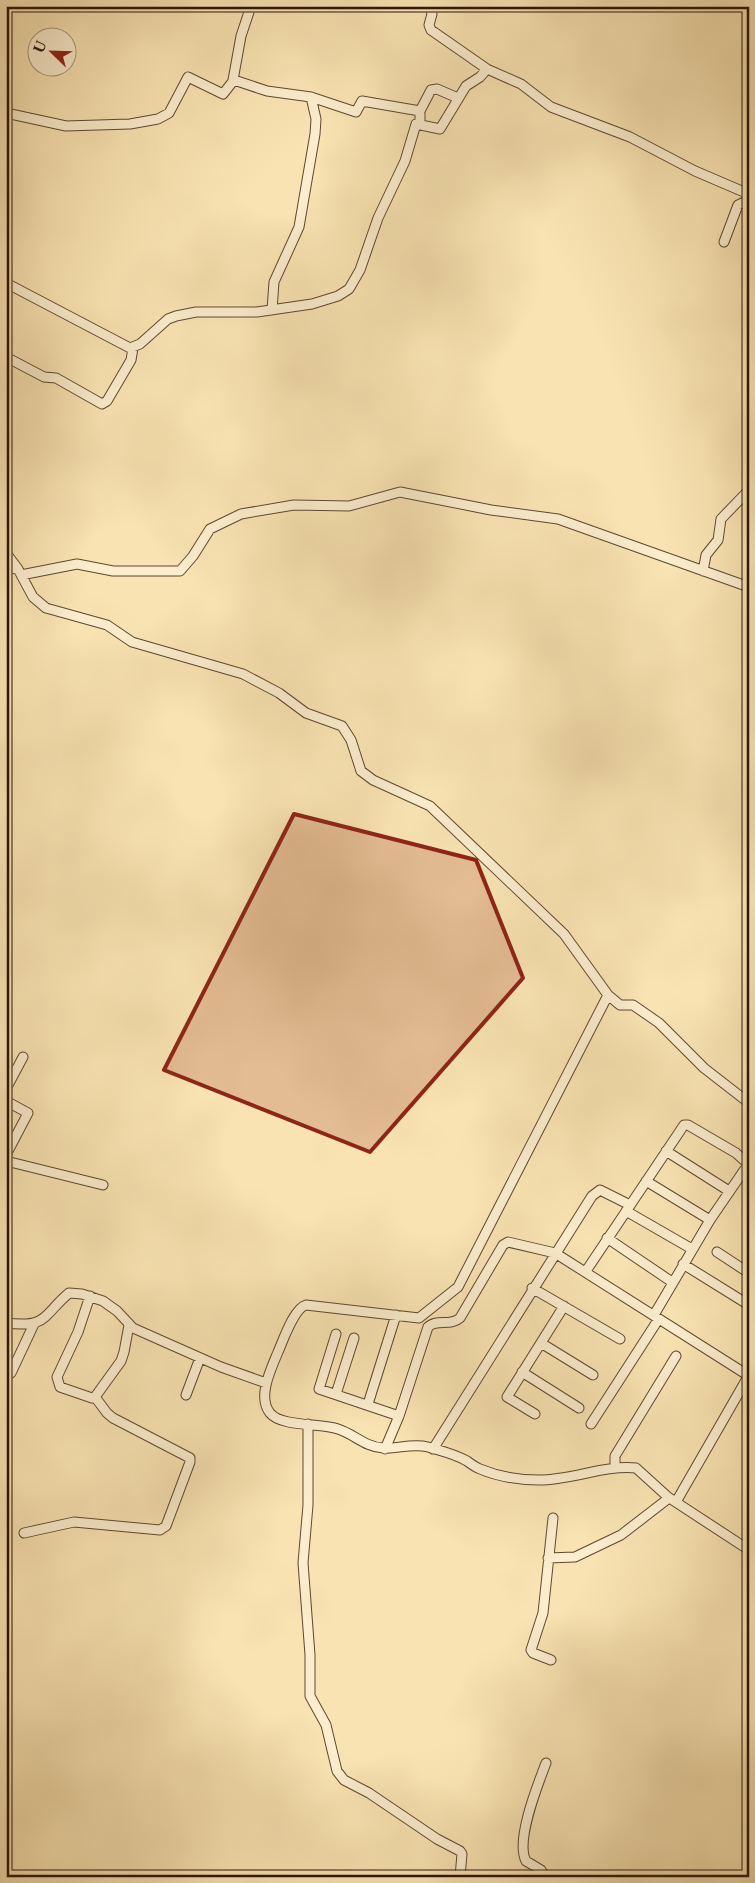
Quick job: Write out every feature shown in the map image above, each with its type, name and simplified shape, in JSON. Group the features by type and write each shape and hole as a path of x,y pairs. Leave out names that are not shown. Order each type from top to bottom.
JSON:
{"street":[{"path":"6,113 66,126 130,124 165,117 172,108 188,77 223,94 233,80 241,36 251,6"},
{"path":"430,6 432,14 429,25 431,30 487,69 521,84 543,102 558,111 630,137 687,167 744,192 749,200 738,205 724,242"},
{"path":"6,357 44,377 56,378 102,404 107,401 130,362 133,348 168,319 196,312 257,312 272,310 326,301 349,289 358,275 378,218 405,161 416,124 440,129 466,86 480,77 487,69"},
{"path":"233,80 267,91 311,97 356,112 362,101 420,111"},
{"path":"420,125 420,111 433,89 458,98"},
{"path":"272,310 274,282 299,227 315,134 316,119 311,97"},
{"path":"6,283 133,348"},
{"path":"703,571 706,555 718,540 721,519 749,490"},
{"path":"6,568 20,572 77,564 132,572 180,571 193,556 210,529 241,514 294,505 348,506 400,492 491,510 558,520 749,587"},
{"path":"6,554 20,572 33,597 46,608 107,625 132,642 243,674 279,693 306,714 342,726 351,740 361,771 373,780 430,806 564,934 608,994 620,1005 633,1005 659,1023 704,1068 749,1103"},
{"path":"608,994 546,1111 489,1229 458,1287 420,1318 302,1306 288,1330 266,1383 264,1399 266,1408 276,1418 339,1429 365,1444 385,1449 409,1445 433,1448 458,1457 487,1472 538,1480 563,1478 615,1468 636,1468 672,1500 749,1550"},
{"path":"6,1089 23,1057"},
{"path":"6,1101 28,1113 6,1155"},
{"path":"586,1271 684,1125 688,1125 736,1153 748,1163 744,1177 730,1191 692,1249 672,1282 656,1317 591,1424"},
{"path":"666,1151 730,1191"},
{"path":"6,1160 104,1185"},
{"path":"646,1181 710,1220"},
{"path":"433,1448 532,1288 597,1190 692,1249"},
{"path":"607,1238 672,1282"},
{"path":"385,1449 399,1416 428,1328 435,1322 453,1323 460,1318 503,1245 508,1242 555,1253 749,1376 672,1500 621,1535 575,1558 548,1558"},
{"path":"717,1252 749,1272"},
{"path":"683,1264 749,1305"},
{"path":"532,1288 620,1339"},
{"path":"6,1323 34,1324 47,1317 69,1293 90,1296 118,1311 130,1325 200,1358 266,1383"},
{"path":"24,1533 71,1522 160,1530 166,1526 190,1462 190,1458 113,1418 95,1397 60,1387 56,1381 78,1332 90,1296"},
{"path":"535,1414 507,1397 564,1306"},
{"path":"368,1404 396,1315"},
{"path":"6,1376 11,1374 34,1324"},
{"path":"95,1397 120,1361 130,1325"},
{"path":"336,1334 318,1389 368,1404 399,1416"},
{"path":"336,1394 354,1338"},
{"path":"541,1343 593,1375"},
{"path":"615,1468 615,1456 676,1356"},
{"path":"186,1395 200,1358"},
{"path":"522,1372 579,1408"},
{"path":"308,1424 308,1505 303,1563 310,1655 310,1696 326,1725 337,1771 344,1780 369,1793 437,1839 461,1852 460,1877"},
{"path":"551,1660 533,1653 531,1650 543,1613 553,1518"},
{"path":"545,1877 542,1870 526,1861 522,1844 546,1762"}],"highlighted area":[{"path":"294,814 476,860 523,978 370,1152 164,1070"}]}
